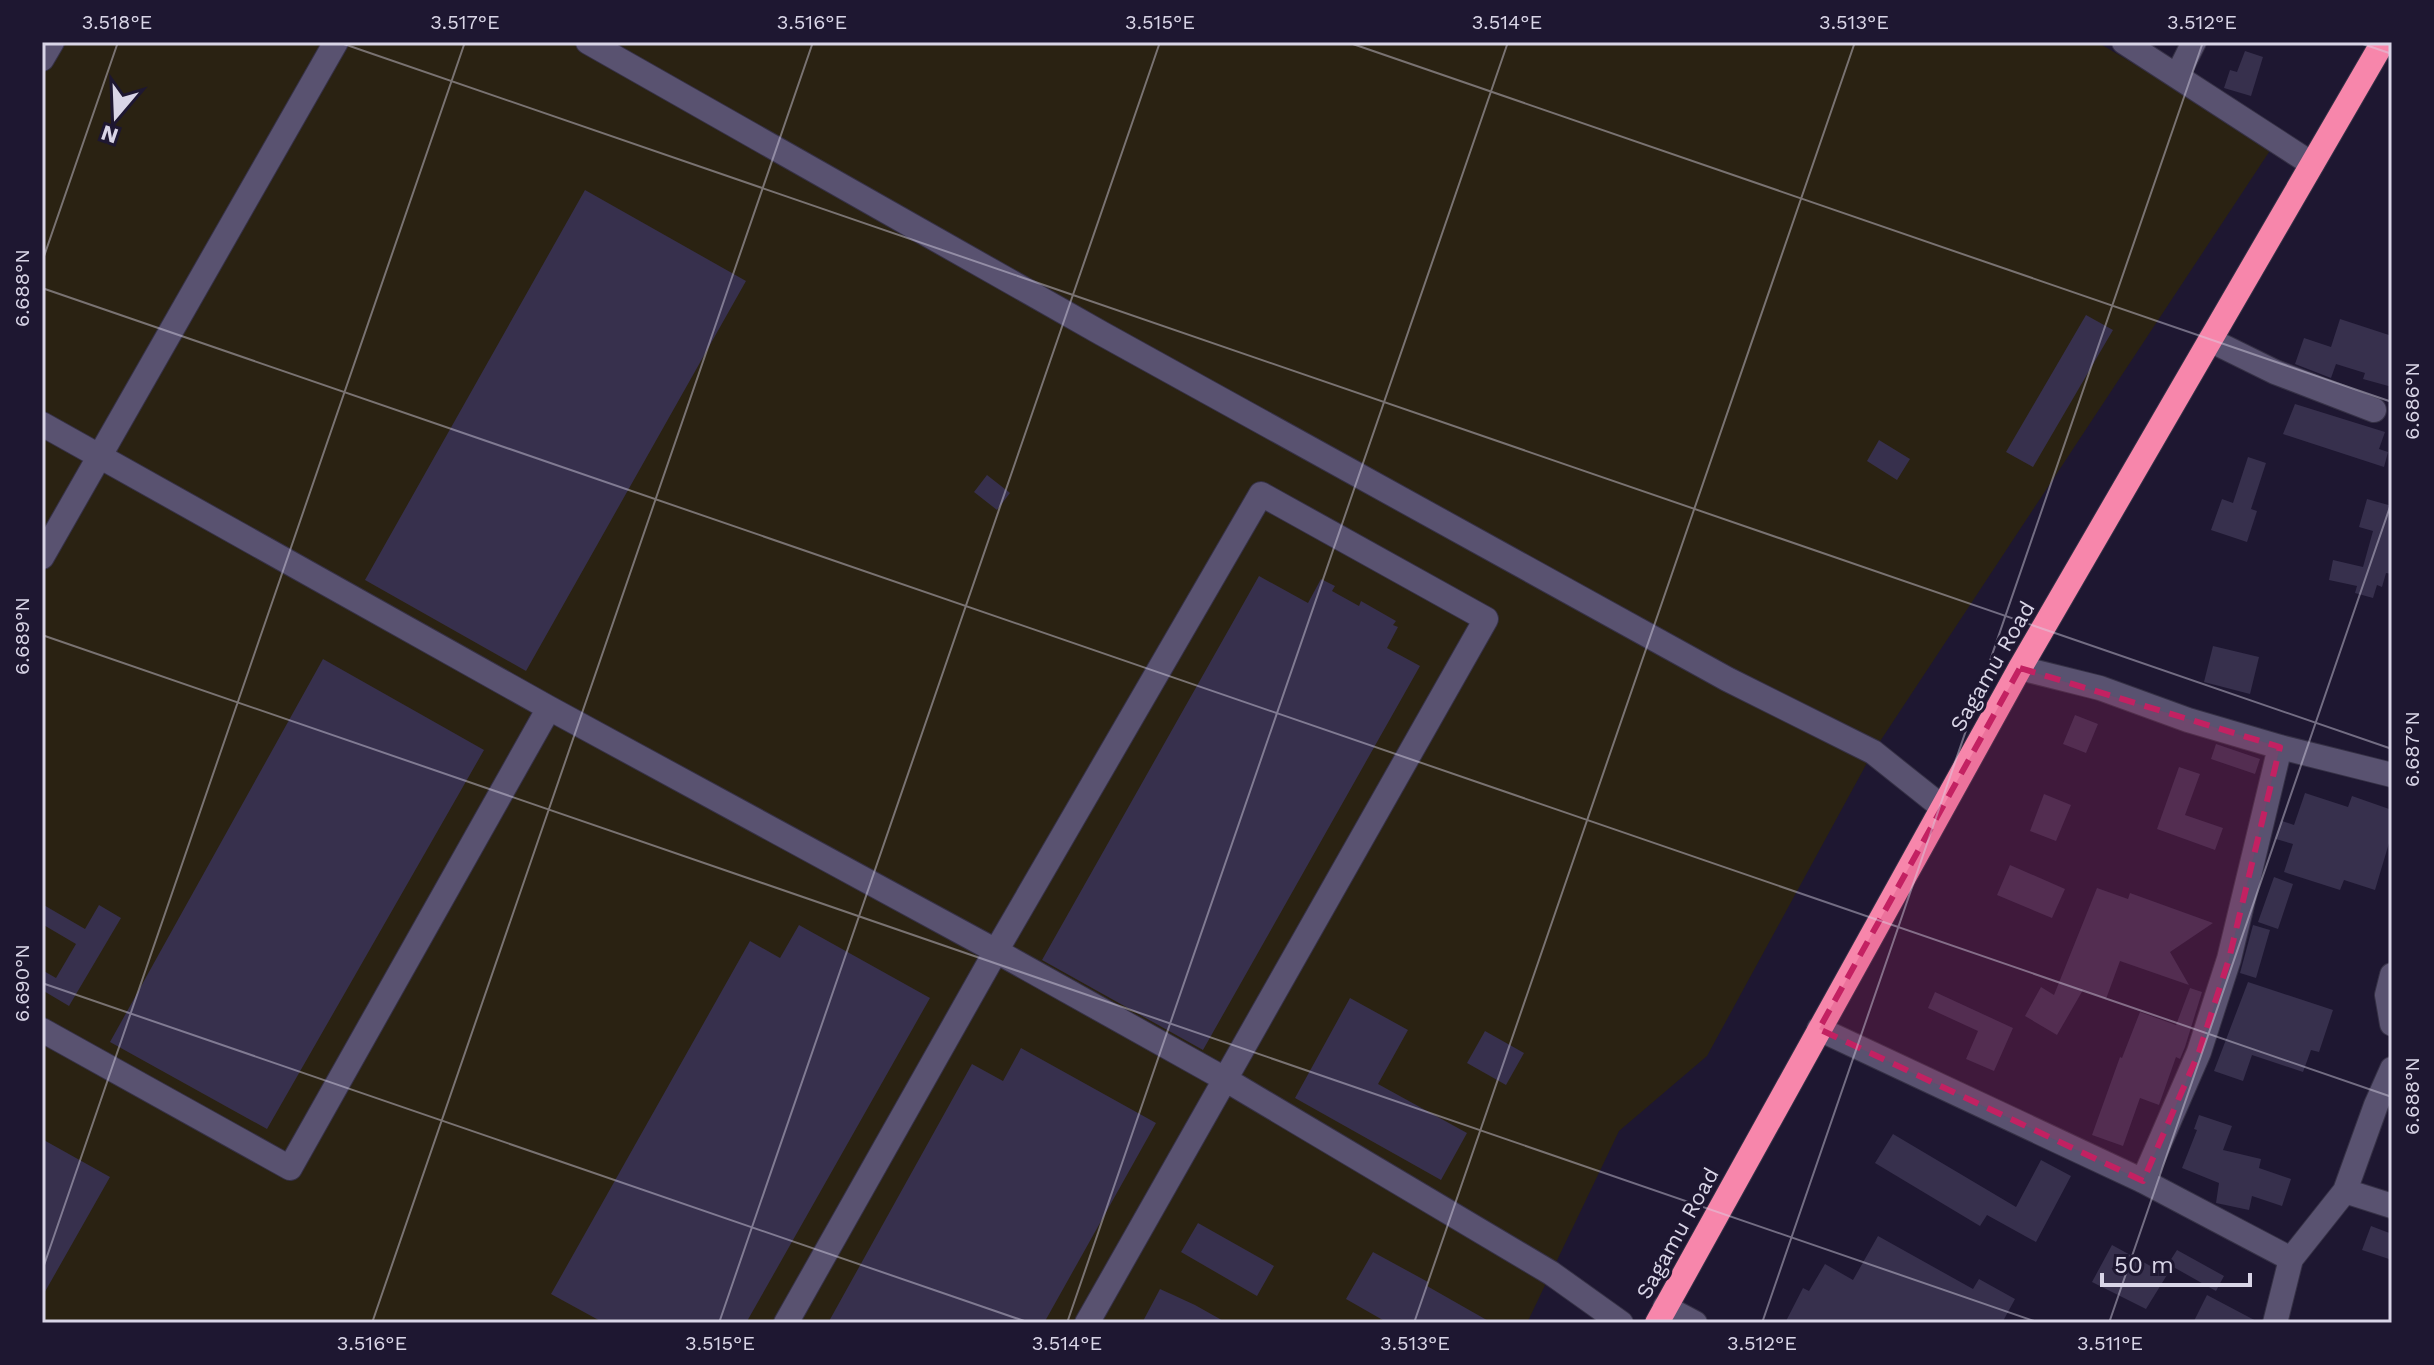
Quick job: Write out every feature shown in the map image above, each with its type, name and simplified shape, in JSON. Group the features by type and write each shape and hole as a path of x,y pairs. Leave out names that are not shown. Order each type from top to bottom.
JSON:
{"highway":[{"name":"Sagamu Road","path":"1661,1315 2020,668 2383,42"}],"street":[{"path":"42,59 52,42"},
{"path":"42,557 336,42"},
{"path":"588,42 1101,333 1727,679 1873,752 1942,807"},
{"path":"2124,42 2312,164"},
{"path":"2177,76 2194,42"},
{"path":"2210,340 2275,372 2374,410"},
{"path":"42,424 549,708 1223,1078 1551,1273 1621,1323"},
{"path":"786,1323 996,951 1261,494 1486,619 1223,1078 1087,1323"},
{"path":"2020,668 2100,688 2188,720 2280,747 2392,775"},
{"path":"42,1030 290,1168 549,708"},
{"path":"2143,1181 2199,1052 2229,959 2280,747"},
{"path":"2392,975 2387,995 2392,1024"},
{"path":"1819,1029 2143,1181 2291,1259"},
{"path":"2275,1323 2291,1259 2345,1191 2392,1069"},
{"path":"2345,1191 2392,1206"},
{"path":"1661,1315 1695,1323"}],"highlighted area":[{"path":"2020,668 2280,747 2229,959 2199,1052 2143,1181 1819,1029"}],"shaded area":[{"path":"42,42 2097,42 2273,146 1873,752 1707,1056 1619,1131 1527,1323 42,1323"}],"building":[{"path":"2245,51 2263,57 2251,96 2224,88 2230,70 2237,72"},
{"path":"585,190 746,281 526,671 365,580"},
{"path":"2086,315 2113,330 2033,467 2006,452"},
{"path":"2340,319 2392,336 2392,387 2363,379 2365,373 2336,364 2331,378 2295,364 2304,338 2331,347"},
{"path":"2295,404 2385,432 2379,449 2388,452 2384,467 2283,434"},
{"path":"1879,440 1910,459 1897,480 1867,461"},
{"path":"2248,457 2266,463 2251,509 2257,511 2247,542 2211,530 2222,499 2233,503"},
{"path":"987,475 1010,493 997,510 974,492"},
{"path":"2367,499 2392,506 2392,574 2386,573 2382,587 2377,585 2373,598 2355,593 2357,586 2329,580 2333,560 2363,567 2373,531 2359,527"},
{"path":"1259,576 1308,603 1321,579 1335,586 1332,591 1359,606 1361,601 1396,621 1393,625 1398,627 1387,648 1420,666 1203,1050 1042,960"},
{"path":"2213,646 2259,657 2250,694 2204,682"},
{"path":"323,659 484,750 267,1129 110,1042"},
{"path":"2075,715 2098,724 2086,753 2063,744"},
{"path":"2216,744 2260,759 2255,774 2211,759"},
{"path":"2179,767 2200,774 2185,815 2223,828 2215,850 2157,829"},
{"path":"2305,793 2348,807 2352,796 2392,810 2392,833 2375,890 2344,880 2340,890 2284,872 2293,844 2276,839 2282,821 2294,825"},
{"path":"2044,794 2071,805 2056,841 2030,831"},
{"path":"2010,865 2065,889 2052,918 1997,895"},
{"path":"2274,877 2293,884 2278,929 2258,922"},
{"path":"2097,888 2128,899 2130,893 2213,923 2170,952 2189,985 2120,961 2106,999 2083,990 2057,1035 2025,1016 2041,987 2054,995"},
{"path":"42,904 85,929 99,905 121,918 69,1006 42,990 42,970 56,978 76,944 42,924"},
{"path":"799,925 930,998 746,1323 604,1323 551,1294 750,941 780,958"},
{"path":"2253,925 2270,930 2256,978 2240,973"},
{"path":"2248,982 2333,1010 2319,1052 2311,1050 2303,1072 2252,1055 2243,1081 2214,1071"},
{"path":"2190,988 2202,992 2185,1047 2180,1059 2176,1057 2159,1105 2140,1098 2123,1146 2092,1135 2140,1012 2176,1025"},
{"path":"1935,992 2013,1028 1994,1071 1966,1059 1978,1031 1928,1008"},
{"path":"1350,998 1408,1030 1378,1084 1467,1133 1441,1180 1295,1098"},
{"path":"1485,1031 1524,1053 1506,1085 1467,1063"},
{"path":"1021,1048 1156,1123 1044,1323 828,1323 972,1064 1003,1081"},
{"path":"2199,1115 2232,1126 2223,1150 2261,1159 2259,1168 2291,1179 2282,1206 2252,1196 2249,1210 2216,1203 2219,1183 2182,1168 2197,1130 2194,1129"},
{"path":"1893,1134 2016,1207 2041,1160 2071,1176 2036,1242 1987,1215 1980,1226 1875,1163"},
{"path":"42,1139 110,1177 42,1297"},
{"path":"1198,1223 1274,1266 1257,1296 1181,1252"},
{"path":"2371,1226 2392,1234 2392,1260 2362,1250"},
{"path":"1878,1236 1973,1289 1979,1279 2015,1299 2002,1323 1785,1323 1803,1288 1809,1291 1825,1264 1853,1280"},
{"path":"2112,1245 2167,1275 2146,1309 2092,1282"},
{"path":"2177,1250 2224,1276 2216,1291 2168,1264"},
{"path":"1373,1252 1428,1282 1427,1286 1492,1323 1388,1323 1346,1299"},
{"path":"1160,1289 1195,1305 1227,1323 1142,1323"},
{"path":"2207,1295 2260,1323 2193,1323"}]}
